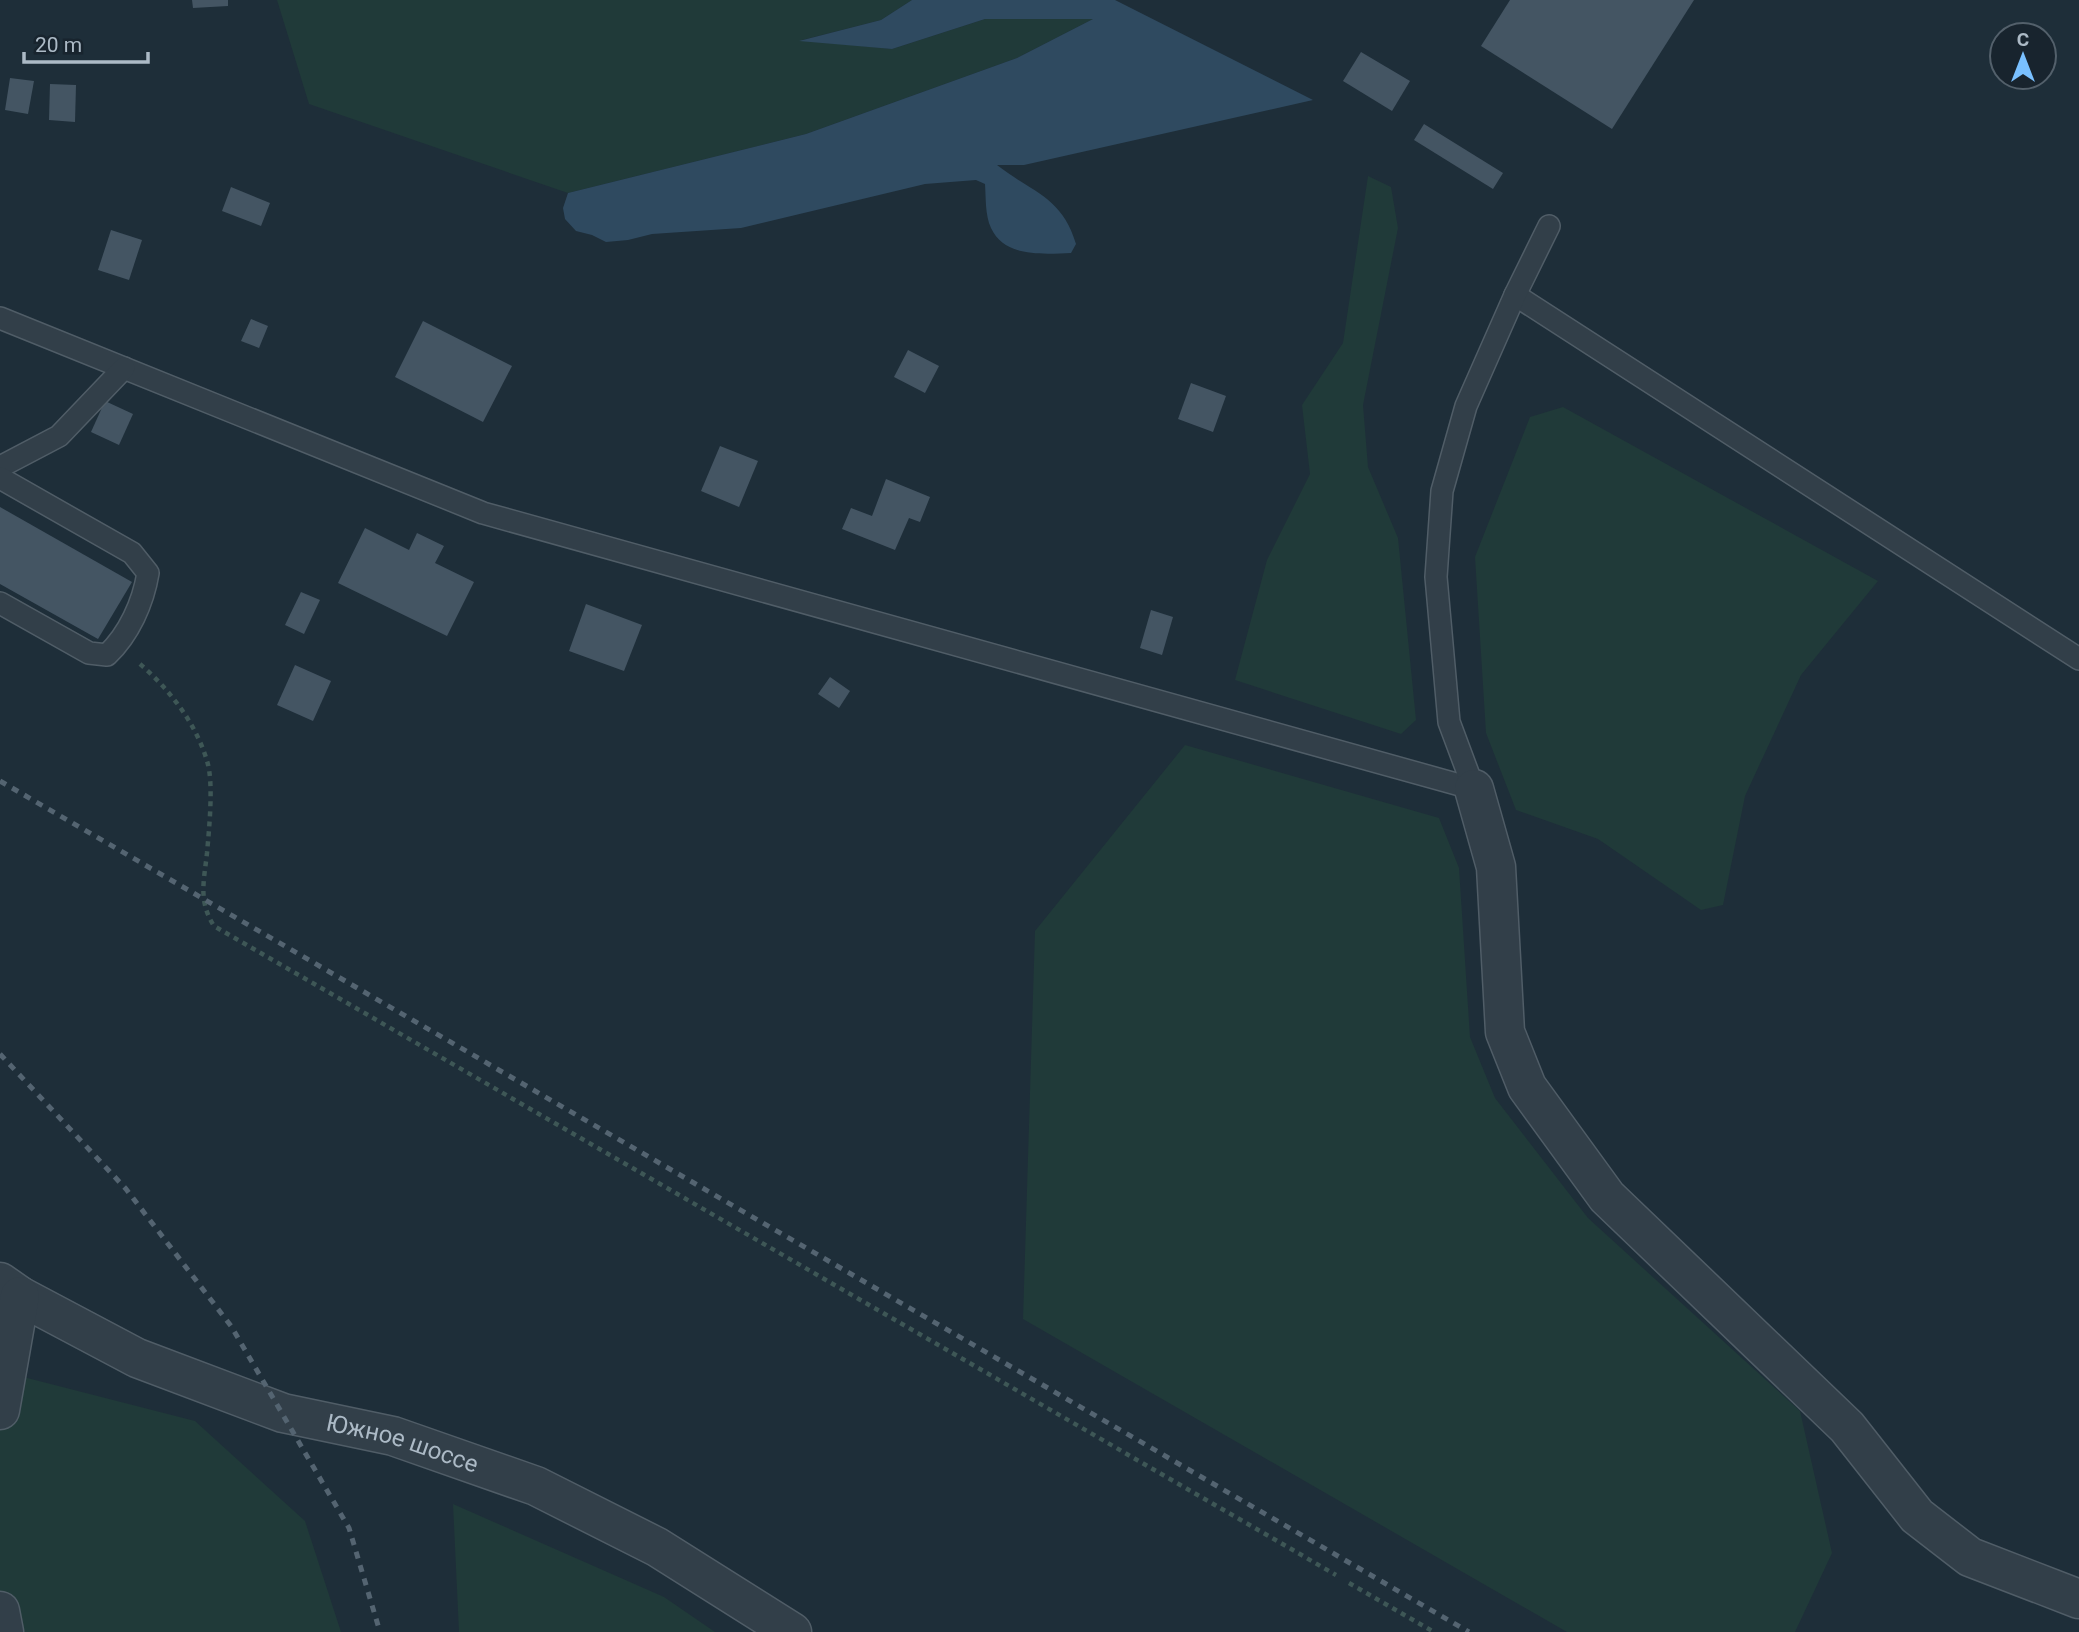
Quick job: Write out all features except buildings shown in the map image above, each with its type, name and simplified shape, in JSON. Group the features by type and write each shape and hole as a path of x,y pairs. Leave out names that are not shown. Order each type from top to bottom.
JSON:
{"street":[{"path":"1474,789 1496,867 1505,1032 1527,1087 1607,1197 1847,1427 1917,1516 1970,1557 2079,1599"},
{"path":"0,1410 10,1289"},
{"name":"Южное шоссе","path":"10,1289 136,1358 283,1413 393,1436 536,1486 657,1547 792,1632"},
{"path":"0,1611 4,1632"}],"lane":[{"path":"1474,789 1449,722 1436,577 1442,491 1466,406 1549,226"},
{"path":"1515,295 2079,659"},
{"path":"0,318 482,513 1474,789"},
{"path":"0,467 59,436 124,368"},
{"path":"0,478 132,553 148,573 144,598 117,645 107,655 89,653 0,603"}],"path":[{"path":"117,645 153,676 185,712 208,762 210,820 203,889 205,912 214,926 1336,1575"},
{"path":"1349,1583 1434,1632"}],"green space":[{"path":"277,0 912,0 881,20 802,40 892,49 985,19 1095,18 1017,58 806,134 568,193 309,104"},
{"path":"1368,176 1391,187 1398,228 1363,405 1368,467 1398,538 1416,720 1401,734 1235,680 1267,560 1310,474 1302,405 1343,343"},
{"path":"1563,407 1878,581 1801,675 1745,796 1723,905 1701,910 1598,839 1516,810 1486,733 1475,557 1530,417"},
{"path":"1185,745 1439,818 1459,868 1470,1037 1495,1098 1588,1218 1800,1411 1832,1553 1795,1632 1567,1632 1023,1319 1035,931"},
{"path":"0,1371 195,1421 305,1521 341,1632 0,1632"},
{"path":"453,1504 664,1597 715,1632 459,1632"}],"water":[{"path":"912,0 1115,0 1313,100 1024,165 997,165 1044,197 1063,215 1076,244 1071,253 1026,252 1006,245 997,238 989,223 985,184 976,180 925,184 741,228 652,234 628,240 606,242 576,231 565,219 563,208 568,193 806,134 1017,58 1093,19 985,19 892,49 799,41 881,20"}],"railway":[{"path":"0,781 1469,1632"},
{"path":"0,1054 126,1189 231,1326 349,1528 380,1632"}]}
